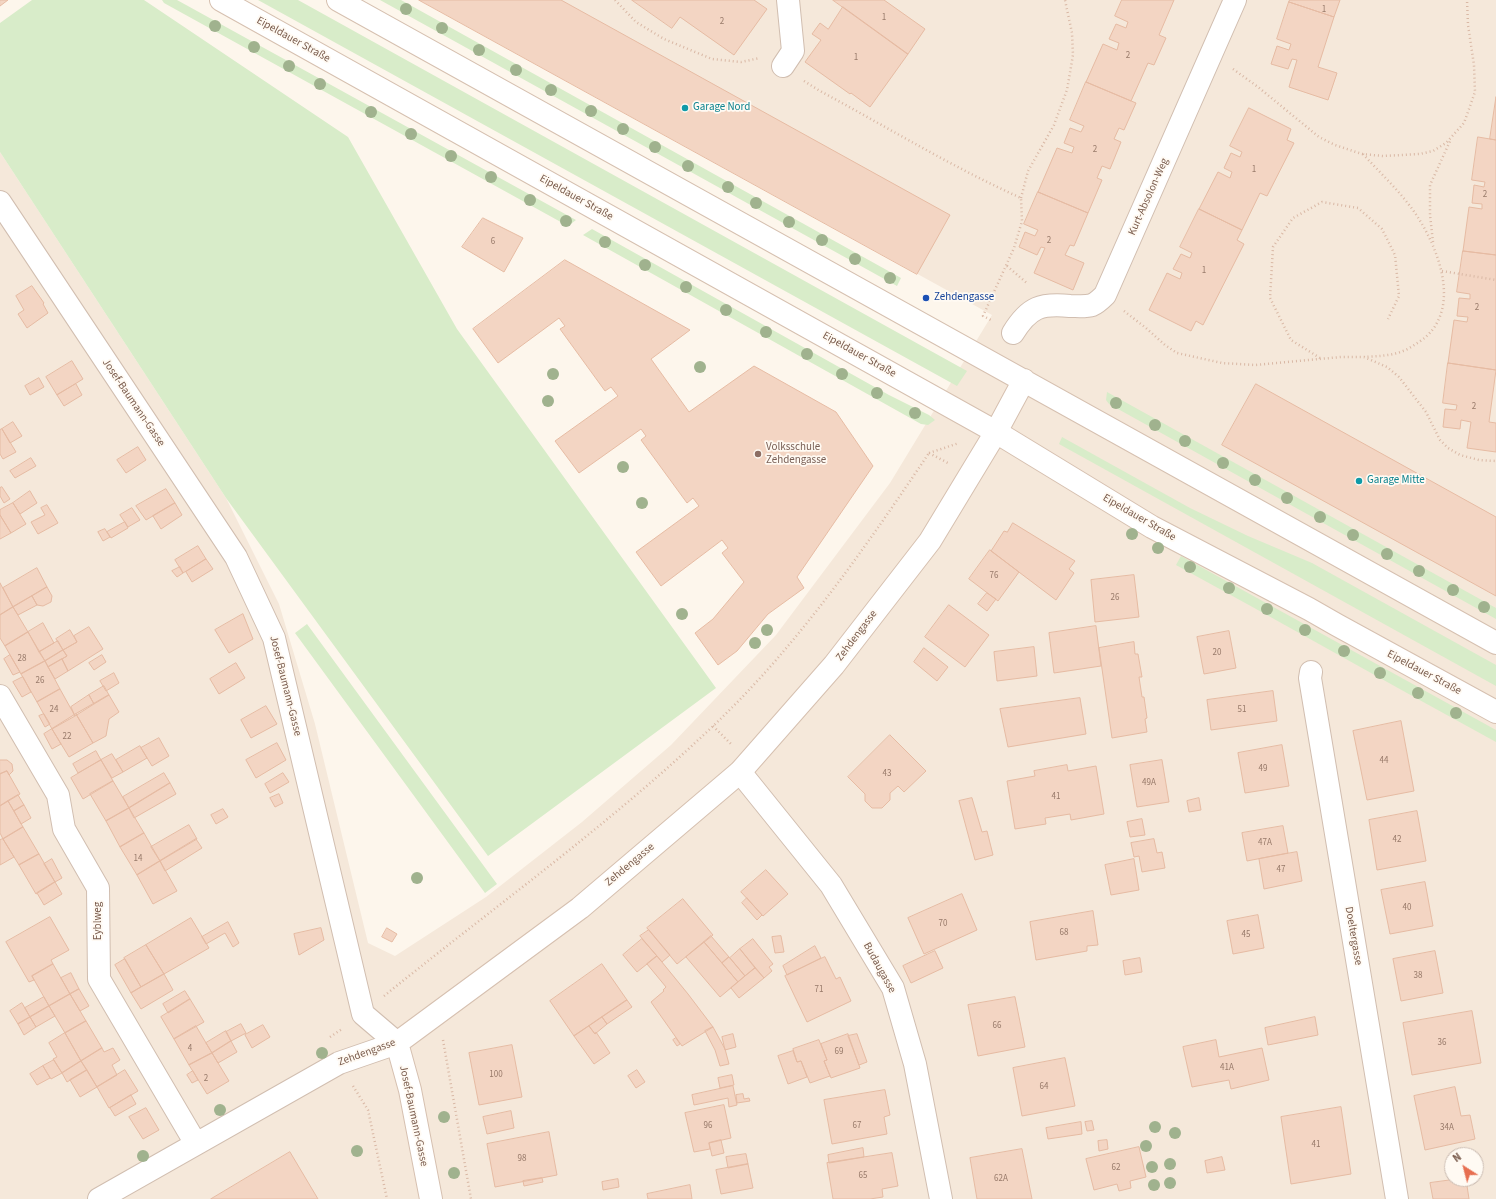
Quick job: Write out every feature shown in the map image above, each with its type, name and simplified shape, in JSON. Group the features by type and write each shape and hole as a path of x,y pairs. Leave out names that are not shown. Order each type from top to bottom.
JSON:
{"street":[{"name":"Eipeldauer Straße","path":"221,0 996,432 1152,527 1309,609 1337,626 1496,712"},
{"path":"338,0 1496,643"},
{"path":"784,66 793,51 788,0"},
{"name":"Kurt-Absolon-Weg","path":"1105,295 1235,0"},
{"name":"Josef-Baumann-Gasse","path":"0,202 236,557 274,638 363,1014"},
{"path":"1013,333 1026,314 1044,305 1093,305 1105,295"},
{"name":"Zehdengasse","path":"100,1199 338,1063 397,1043 580,908 740,772 834,665 930,541 996,432 1024,380"},
{"name":"Doeltergasse","path":"1312,672 1310,678 1397,1199"},
{"name":"Eyblweg","path":"0,696 58,795 64,829 98,888 99,979 196,1144"},
{"name":"Budaugasse","path":"740,772 831,885 893,988 915,1064 941,1199"},
{"path":"363,1014 397,1043"},
{"name":"Josef-Baumann-Gasse","path":"397,1043 410,1090 431,1199"}],"path":[{"path":"615,0 636,22 664,39 712,59 741,62 770,55 820,91 938,157 1021,198"},
{"path":"983,316 1014,248 1022,220 1021,198 1028,171 1054,125 1067,90 1073,55 1072,33 1065,0"},
{"path":"1211,54 1258,87 1319,137 1335,145 1362,154 1383,156 1420,154 1433,151 1446,143 1452,137 1464,123 1475,92 1474,65 1468,25 1467,0"},
{"path":"1433,244 1430,215 1430,185 1452,137"},
{"path":"1105,295 1176,352 1222,363 1255,365 1341,357 1386,356 1405,351 1426,338 1439,321 1444,304 1442,271 1433,244 1417,216 1392,185 1362,154"},
{"path":"1321,359 1291,340 1270,298 1273,247 1293,218 1322,202 1358,208 1382,229 1395,255 1399,296 1388,319"},
{"path":"1442,271 1496,280"},
{"path":"1364,357 1387,367 1399,377 1426,412 1440,440 1448,448 1460,455 1479,460 1496,461"},
{"path":"387,1199 368,1110 338,1063 327,1040 363,1014 449,944 564,855 661,773 713,726 768,668 819,607 877,532 929,453"},
{"path":"438,1012 471,1199"}],"shaded area":[{"path":"420,0 1496,0 1496,1199 0,1199 0,152 226,498 279,604 315,724 368,943 395,956 486,897 582,822 671,745 776,635 890,483 992,315"}],"green space":[{"path":"32,0 144,0 348,137 457,329 716,688 488,856 226,498 0,152 0,23"},
{"path":"162,0 177,0 576,220 568,226 164,3"},
{"path":"258,0 298,0 967,371 957,386"},
{"path":"380,0 401,0 901,278 897,286"},
{"path":"592,229 889,395 929,415 935,420 928,425 921,424 583,235"},
{"path":"1107,392 1496,608 1496,619 1109,404 1106,400"},
{"path":"1062,437 1190,508 1248,536 1312,563 1496,665 1496,686 1059,444"},
{"path":"1181,556 1496,730 1496,742 1176,565"},
{"path":"307,624 497,884 485,893 295,633"}],"building":[{"path":"0,0 8,0 0,6"},
{"name":"Garage Nord","path":"419,0 561,0 950,215 917,274"},
{"path":"632,0 754,0 767,9 734,55 680,17 672,28"},
{"path":"833,0 884,0 925,29 908,54"},
{"path":"1122,0 1174,0 1159,35 1166,38 1154,65 1148,63 1131,101 1086,82 1103,44 1117,50 1119,43 1109,39 1116,24 1126,28 1128,22 1115,16"},
{"path":"1290,0 1340,0 1334,17 1289,2"},
{"path":"1289,2 1334,17 1318,67 1337,73 1328,100 1289,87 1297,60 1292,59 1288,69 1271,64 1277,46 1289,50 1291,44 1277,39"},
{"path":"843,7 908,54 870,107 805,62 821,40 812,34 820,23 828,29"},
{"path":"1086,82 1136,103 1124,130 1119,128 1114,139 1121,142 1110,169 1102,166 1097,178 1102,180 1088,213 1038,192 1057,148 1072,153 1074,147 1064,143 1070,128 1081,132 1084,126 1070,120"},
{"path":"1496,97 1496,140 1490,139"},
{"path":"1249,108 1291,129 1287,140 1294,143 1267,196 1260,193 1242,230 1199,209 1218,172 1230,178 1232,172 1224,168 1231,153 1240,157 1242,152 1230,146"},
{"path":"1478,137 1496,140 1496,255 1463,251 1469,207 1482,209 1482,204 1472,203 1474,185 1484,187 1485,182 1472,180"},
{"path":"1038,192 1088,213 1074,246 1070,245 1065,255 1084,263 1073,290 1034,273 1045,248 1041,247 1037,255 1019,247 1025,232 1035,236 1038,230 1024,224"},
{"path":"1199,209 1242,230 1237,240 1244,244 1203,325 1196,321 1191,331 1149,310 1167,273 1180,279 1182,273 1173,269 1181,254 1190,258 1192,253 1180,247"},
{"path":"483,218 523,238 504,272 462,247"},
{"path":"1463,251 1496,255 1496,370 1448,363 1454,320 1467,322 1468,317 1457,316 1459,298 1470,299 1470,294 1457,292"},
{"name":"Volksschule Zehdengasse","path":"565,260 690,330 651,359 689,412 754,366 836,412 873,466 797,577 804,588 768,614 737,651 718,665 695,633 713,619 744,582 722,553 728,548 722,540 661,586 636,552 699,506 693,498 687,503 641,440 646,436 641,429 579,473 555,441 618,396 611,387 605,391 560,329 565,326 559,318 498,363 473,329"},
{"path":"32,286 44,303 43,304 48,313 27,328 18,314 24,310 16,296"},
{"path":"72,361 83,379 57,395 46,377"},
{"path":"1448,363 1496,370 1489,422 1496,423 1496,452 1467,448 1471,422 1461,420 1460,429 1443,427 1445,409 1456,410 1457,405 1443,403"},
{"path":"39,378 44,387 30,395 25,386"},
{"path":"76,384 82,395 64,406 57,395"},
{"name":"Garage Mitte","path":"1256,384 1496,517 1496,596 1222,445"},
{"path":"13,422 22,436 10,443 2,429"},
{"path":"2,429 16,452 3,459 0,454 0,430"},
{"path":"138,447 146,460 126,473 117,460"},
{"path":"31,458 36,466 15,478 10,471"},
{"path":"2,487 10,499 4,503 0,496 0,488"},
{"path":"166,489 175,503 146,520 136,506"},
{"path":"30,491 37,503 20,514 13,503"},
{"path":"13,503 26,524 11,533 0,515 0,510"},
{"path":"175,503 182,515 161,529 153,516"},
{"path":"47,505 58,523 38,534 31,522 45,515 41,508"},
{"path":"132,508 140,520 128,527 120,515"},
{"path":"0,515 11,533 0,539"},
{"path":"125,522 128,528 111,538 107,532"},
{"path":"1013,523 1075,561 1069,569 1074,573 1056,600 991,551 1004,531 1007,532"},
{"path":"105,529 110,537 103,541 98,532"},
{"path":"198,546 206,559 183,573 175,560"},
{"path":"990,550 1019,572 998,601 969,579"},
{"path":"206,559 213,569 192,582 186,572"},
{"path":"180,567 183,573 177,577 172,571"},
{"path":"37,568 47,587 13,607 3,588"},
{"path":"1134,575 1139,617 1095,622 1091,580"},
{"path":"0,583 13,607 0,615"},
{"path":"47,587 52,596 51,602 43,606 37,605 32,596"},
{"path":"987,593 996,599 987,611 978,604"},
{"path":"32,596 37,605 18,615 13,607"},
{"path":"949,605 989,635 965,667 925,637"},
{"path":"13,607 28,632 5,646 0,638 0,615"},
{"path":"243,614 253,639 229,653 215,630"},
{"path":"43,623 54,643 39,652 28,632"},
{"path":"1096,626 1101,666 1054,673 1049,633"},
{"path":"89,627 103,649 68,671 62,659 67,656 63,650 77,642 74,636"},
{"path":"70,630 77,642 63,650 56,639"},
{"path":"1229,631 1236,668 1204,674 1197,637"},
{"path":"28,632 45,661 21,674 5,646"},
{"path":"58,641 63,650 45,661 39,652"},
{"path":"1134,642 1135,654 1138,654 1142,677 1139,677 1142,697 1144,697 1147,732 1112,738 1099,648"},
{"path":"1034,647 1037,676 997,681 994,652"},
{"path":"924,648 948,667 937,681 914,662"},
{"path":"63,650 67,656 48,667 45,661"},
{"path":"10,655 20,672 13,675 4,659"},
{"path":"102,655 106,662 94,670 89,663"},
{"path":"62,659 68,671 55,679 48,667"},
{"path":"45,661 60,689 37,702 21,674"},
{"path":"236,663 245,678 219,694 210,679"},
{"path":"114,673 119,683 106,691 100,681"},
{"path":"23,677 31,692 22,697 13,682"},
{"path":"104,686 109,695 94,704 89,695"},
{"path":"60,689 75,716 52,729 37,702"},
{"path":"1273,691 1277,721 1211,730 1207,700"},
{"path":"89,695 94,704 75,716 71,707"},
{"path":"109,695 119,712 109,719 106,736 93,743 76,714"},
{"path":"1080,698 1086,734 1008,747 1000,709"},
{"path":"266,706 277,724 251,738 241,720"},
{"path":"44,714 50,724 45,727 39,716"},
{"path":"76,714 93,743 69,757 52,729"},
{"path":"1401,721 1414,791 1367,800 1353,731"},
{"path":"52,729 61,744 52,749 44,734"},
{"path":"890,735 926,771 904,792 898,786 890,793 890,800 882,808 872,808 865,801 865,794 848,777"},
{"path":"159,738 169,756 152,766 141,748"},
{"path":"277,743 286,760 256,778 246,760"},
{"path":"1282,745 1289,786 1245,793 1238,753"},
{"path":"140,746 147,758 123,772 116,760"},
{"path":"96,751 101,760 78,773 73,764"},
{"path":"112,754 123,772 112,778 101,760"},
{"path":"0,760 7,760 12,764 13,771 9,775 7,771 0,774"},
{"path":"101,760 113,781 83,799 71,778"},
{"path":"1162,760 1169,802 1137,807 1130,765"},
{"path":"1067,765 1068,771 1096,766 1104,814 1071,820 1070,814 1045,818 1046,824 1015,829 1007,781 1035,776 1034,771"},
{"path":"7,771 20,794 0,806 0,774"},
{"path":"164,773 170,783 129,808 123,797"},
{"path":"283,773 289,782 270,793 265,784"},
{"path":"113,781 129,808 106,821 90,794"},
{"path":"170,783 176,794 134,818 129,808"},
{"path":"279,794 283,803 275,807 270,798"},
{"path":"18,795 24,805 14,811 8,801"},
{"path":"972,798 982,832 987,831 993,855 975,860 959,801"},
{"path":"1199,798 1201,810 1189,812 1187,801"},
{"path":"8,801 23,827 3,839 0,833 0,806"},
{"path":"24,805 31,818 21,824 14,811"},
{"path":"129,808 144,833 120,847 106,821"},
{"path":"223,809 228,817 216,824 211,815"},
{"path":"1417,811 1426,861 1377,870 1369,820"},
{"path":"1142,819 1145,835 1130,837 1127,822"},
{"path":"189,825 197,839 160,861 151,847"},
{"path":"1283,826 1288,853 1247,861 1242,833"},
{"path":"23,827 39,854 19,865 3,839"},
{"path":"144,833 160,861 137,875 120,847"},
{"path":"3,839 14,857 0,865 0,840"},
{"path":"196,839 202,848 165,871 160,861"},
{"path":"1154,839 1157,853 1162,852 1165,868 1142,872 1139,856 1134,857 1131,843"},
{"path":"1297,852 1302,881 1264,889 1259,859"},
{"path":"39,854 55,882 36,894 19,865"},
{"path":"52,859 62,878 55,882 44,864"},
{"path":"1134,859 1139,890 1111,895 1105,865"},
{"path":"160,861 177,891 153,904 137,875"},
{"path":"766,870 788,894 763,916 741,892"},
{"path":"55,882 62,894 44,905 37,893"},
{"path":"1425,882 1433,926 1390,934 1381,890"},
{"path":"962,894 977,930 924,954 908,918"},
{"path":"747,898 762,915 757,920 742,903"},
{"path":"683,899 713,935 677,964 647,928"},
{"path":"1093,911 1098,945 1087,946 1087,951 1036,960 1030,922"},
{"path":"1258,915 1264,948 1233,954 1227,921"},
{"path":"50,917 69,950 51,960 53,964 32,976 34,980 29,982 6,942"},
{"path":"191,918 209,948 164,974 146,945"},
{"path":"228,922 239,943 233,947 225,933 206,944 202,937"},
{"path":"321,928 324,940 299,955 294,934"},
{"path":"387,928 397,934 392,942 382,937"},
{"path":"649,930 670,955 662,962 640,936"},
{"path":"711,936 729,957 722,963 704,942"},
{"path":"781,936 784,952 775,953 772,937"},
{"path":"642,939 657,956 637,972 623,955"},
{"path":"753,939 773,964 769,967 772,971 764,978 740,949"},
{"path":"704,942 738,982 720,997 686,957"},
{"path":"146,945 164,974 141,987 124,958"},
{"path":"815,946 821,958 787,975 783,966"},
{"path":"740,949 755,968 745,976 730,958"},
{"path":"935,951 943,968 911,983 903,966"},
{"path":"1435,951 1443,993 1401,1001 1393,959"},
{"path":"657,956 713,1027 682,1046 651,1002 664,991 663,990 666,987 647,964"},
{"path":"729,957 745,976 738,982 722,963"},
{"path":"825,957 836,979 840,977 851,1001 807,1022 785,976"},
{"path":"1140,958 1142,972 1125,975 1123,961"},
{"path":"125,959 141,987 131,993 115,965"},
{"path":"53,964 70,994 49,1006 32,976"},
{"path":"602,964 627,1000 574,1036 550,1001"},
{"path":"755,968 764,978 739,998 731,988"},
{"path":"71,973 79,989 70,994 61,978"},
{"path":"164,974 173,990 141,1009 131,993"},
{"path":"79,989 89,1006 80,1011 70,994"},
{"path":"185,991 190,999 168,1013 163,1004"},
{"path":"70,994 86,1021 65,1033 49,1006"},
{"path":"44,997 49,1006 30,1017 25,1008"},
{"path":"1015,997 1025,1047 978,1056 968,1005"},
{"path":"190,999 204,1022 174,1039 161,1017"},
{"path":"627,1000 632,1007 607,1024 602,1017"},
{"path":"22,1003 30,1017 18,1024 10,1011"},
{"path":"49,1006 55,1016 36,1027 30,1017"},
{"path":"1472,1011 1481,1063 1412,1075 1403,1023"},
{"path":"30,1017 36,1027 24,1035 18,1024"},
{"path":"602,1017 607,1024 595,1034 589,1026"},
{"path":"1315,1017 1318,1035 1268,1045 1265,1028"},
{"path":"86,1021 102,1048 81,1061 65,1033"},
{"path":"241,1024 246,1033 231,1041 226,1032"},
{"path":"263,1025 270,1037 252,1048 245,1035"},
{"path":"196,1026 212,1053 189,1065 174,1039"},
{"path":"589,1026 595,1034 596,1032 610,1053 594,1064 574,1036"},
{"path":"713,1027 725,1049 729,1064 720,1066 715,1050 705,1031"},
{"path":"226,1031 231,1041 212,1053 206,1043"},
{"path":"65,1033 81,1061 62,1073 53,1059 57,1057 49,1043"},
{"path":"733,1034 736,1047 725,1050 722,1037"},
{"path":"848,1034 860,1068 831,1078 824,1061 827,1060 821,1044"},
{"path":"857,1034 867,1062 859,1065 848,1036"},
{"path":"676,1038 680,1044 677,1046 673,1040"},
{"path":"819,1040 827,1060 824,1061 830,1076 810,1083 801,1061 797,1062 793,1049"},
{"path":"1216,1040 1219,1057 1262,1048 1269,1080 1231,1089 1229,1080 1192,1087 1183,1047"},
{"path":"231,1041 237,1052 218,1063 212,1053"},
{"path":"512,1045 522,1097 479,1105 469,1053"},
{"path":"102,1048 104,1052 113,1048 120,1060 112,1065 117,1075 97,1087 81,1061"},
{"path":"793,1051 797,1062 801,1061 807,1077 788,1084 778,1056"},
{"path":"212,1053 229,1081 207,1094 189,1065"},
{"path":"1065,1058 1075,1106 1022,1116 1013,1068"},
{"path":"54,1060 62,1073 51,1079 43,1066"},
{"path":"81,1061 87,1070 67,1082 62,1073"},
{"path":"43,1066 50,1078 37,1085 30,1074"},
{"path":"87,1070 97,1087 80,1097 70,1080"},
{"path":"125,1070 138,1091 109,1108 97,1087"},
{"path":"637,1070 645,1082 636,1088 628,1076"},
{"path":"193,1071 198,1080 192,1083 187,1075"},
{"path":"732,1075 734,1085 720,1088 718,1078"},
{"path":"733,1086 737,1105 729,1107 728,1098 694,1105 692,1095"},
{"path":"1455,1087 1461,1116 1470,1115 1475,1139 1425,1150 1414,1096"},
{"path":"885,1090 890,1115 884,1117 887,1134 832,1144 824,1100"},
{"path":"743,1094 744,1099 749,1098 750,1101 737,1103 736,1095"},
{"path":"131,1095 136,1104 115,1116 110,1108"},
{"path":"724,1105 731,1138 709,1143 710,1149 694,1152 685,1113"},
{"path":"1341,1107 1351,1174 1291,1184 1281,1117"},
{"path":"146,1108 159,1130 143,1139 129,1117"},
{"path":"511,1111 514,1128 487,1134 483,1117"},
{"path":"1092,1121 1094,1130 1087,1131 1085,1122"},
{"path":"1081,1122 1082,1134 1048,1139 1046,1128"},
{"path":"549,1132 557,1175 495,1187 487,1144"},
{"path":"721,1140 724,1153 712,1156 709,1143"},
{"path":"1107,1140 1108,1149 1099,1151 1098,1141"},
{"path":"1139,1147 1146,1177 1130,1181 1131,1188 1119,1191 1117,1184 1094,1190 1086,1159"},
{"path":"863,1148 864,1157 829,1163 828,1155"},
{"path":"1022,1149 1032,1199 977,1199 970,1158"},
{"path":"290,1152 318,1199 211,1199"},
{"path":"892,1153 898,1186 882,1189 883,1197 870,1199 833,1199 827,1163"},
{"path":"746,1154 748,1164 728,1168 726,1157"},
{"path":"1222,1157 1225,1170 1207,1173 1205,1161"},
{"path":"748,1164 753,1188 721,1194 716,1170"},
{"path":"542,1178 543,1182 524,1186 523,1181"},
{"path":"618,1179 619,1187 603,1190 602,1182"},
{"path":"1444,1181 1444,1187 1467,1187 1469,1199 1433,1199 1430,1183"},
{"path":"690,1185 692,1199 648,1199 647,1194"}],"place":[{"name":"Garage Nord","path":"685,108"},
{"name":"Zehdengasse","path":"926,298"},
{"name":"Volksschule Zehdengasse","path":"758,454"},
{"name":"Garage Mitte","path":"1359,481"}]}
